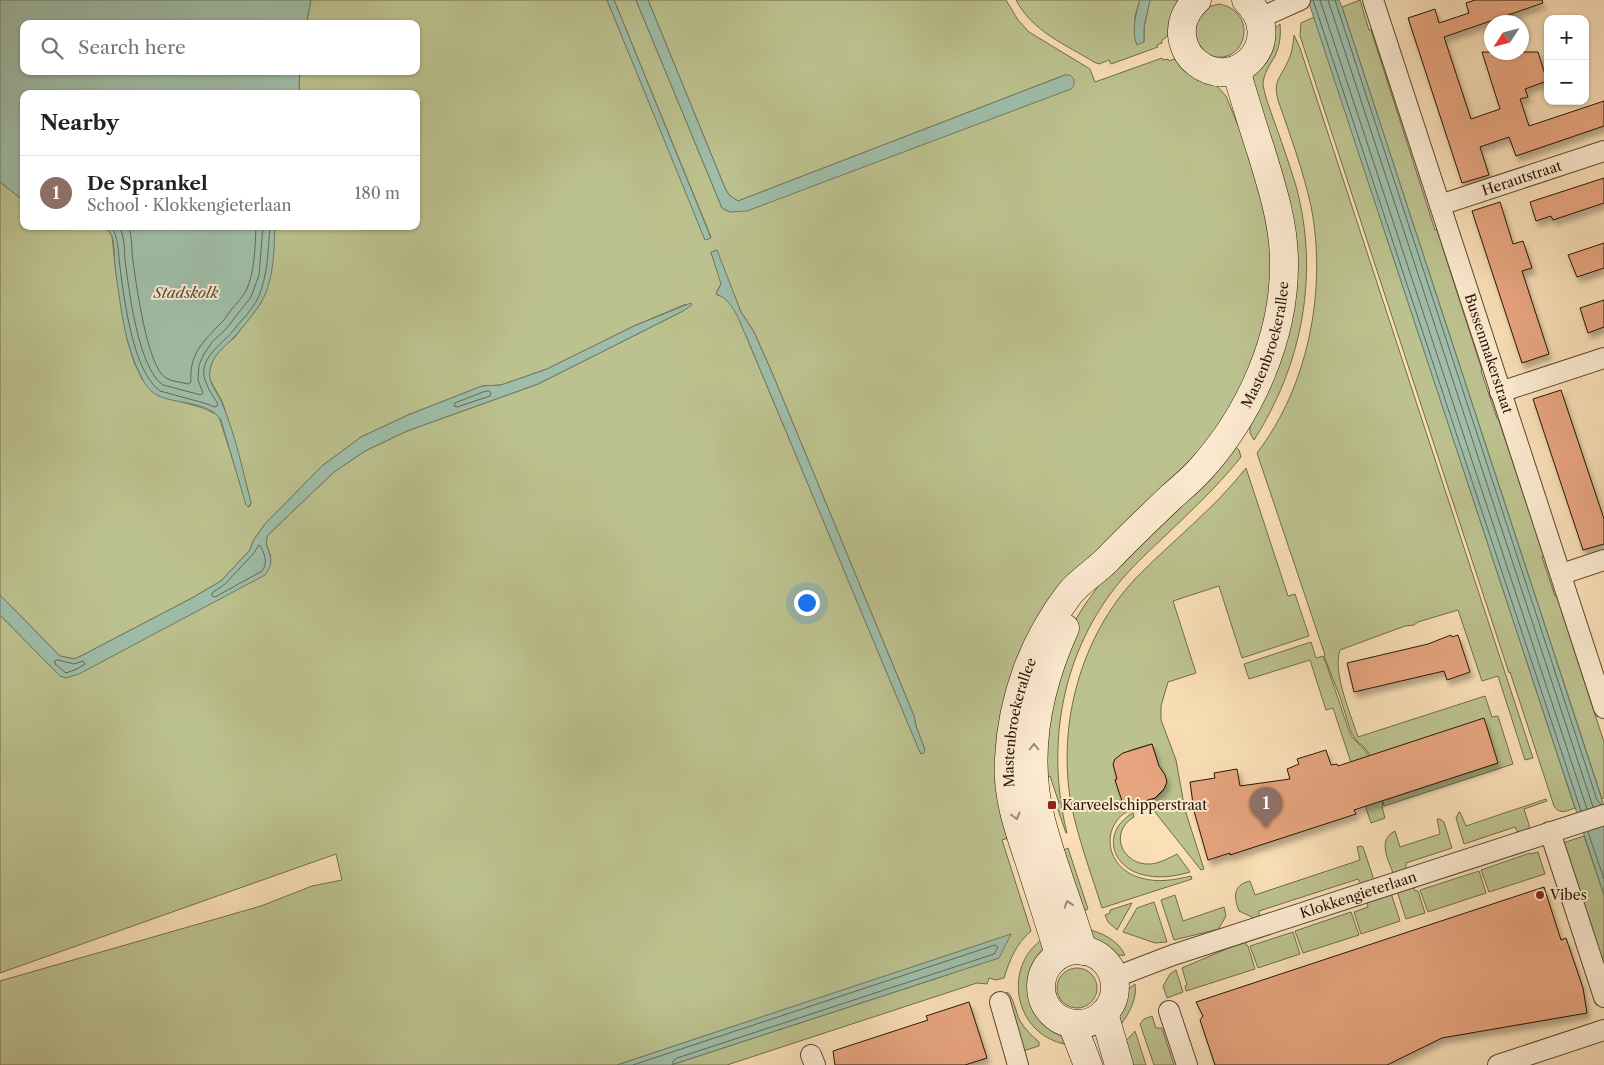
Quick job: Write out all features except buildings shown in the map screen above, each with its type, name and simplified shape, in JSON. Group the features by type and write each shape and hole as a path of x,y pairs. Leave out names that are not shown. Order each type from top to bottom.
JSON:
{"main road":[{"path":"1197,0 1190,6 1184,16 1182,39 1186,50 1197,63 1212,71 1236,70 1247,64 1255,55 1262,31 1253,9"},
{"name":"Mastenbroekerallee","path":"1071,953 1036,795 1034,739 1043,687 1055,650 1068,622 1099,568 1200,470 1236,424 1262,373 1279,321 1284,262 1278,205 1236,70"},
{"path":"1071,953 1097,956 1107,965 1113,978 1114,990 1111,1003 1104,1014 1083,1024 1072,1024 1060,1020 1050,1012 1043,1000 1041,988 1043,975 1049,964 1071,953"},
{"path":"1104,1014 1119,1065"},
{"path":"1072,1024 1088,1065"}],"street":[{"path":"1253,9 1299,0"},
{"name":"Bussenmakerstraat","path":"1373,0 1500,392 1562,574 1604,708"},
{"name":"Herautstraat","path":"1440,205 1604,151"},
{"path":"1500,392 1604,358"},
{"path":"1562,574 1604,560"},
{"name":"Klokkengieterlaan","path":"1113,978 1173,956 1604,814"},
{"path":"1558,829 1604,997"},
{"path":"1000,1002 1018,1065"},
{"path":"1169,1011 1187,1065"},
{"path":"1498,1065 1604,1030"}],"green space":[{"path":"311,0 607,0 706,240 711,237 614,0 636,0 722,208 730,212 1065,75 738,201 729,195 725,188 648,0 1006,0 1018,20 1029,32 1090,69 1095,82 1162,58 1169,61 1174,59 1181,60 1215,84 1226,96 1242,135 1267,210 1272,262 1268,318 1253,369 1228,418 1192,461 1073,580 1008,838 1002,840 1031,931 1014,952 1004,978 996,980 989,978 987,984 977,983 727,1065 671,1065 947,975 1010,935 617,1065 0,1065 0,981 261,906 312,886 342,880 336,854 0,973 0,615 60,676 271,556 266,543 268,535 334,472 365,451 407,431 538,384 683,311 686,304 634,326 547,369 501,385 482,386 408,415 361,437 322,466 265,524 253,541 250,550 221,581 81,656 74,659 60,656 0,595 0,182 20,198 20,230 108,230 112,236 127,339 134,362 142,379 157,395 203,408 218,415 248,507 251,503 235,443 222,401 209,378 213,359 235,337 261,303 270,277 275,230 420,230 420,90 300,90 300,75 420,75 420,20 307,20","holes":["716,250 741,312 754,332 914,716 925,750 921,754 739,319 728,300 717,295 721,280 711,253"]},
{"path":"1016,0 1140,0 1135,16 1135,36 1144,42 1144,27 1150,0 1181,0 1173,28 1162,40 1162,43 1157,45 1158,47 1111,64 1109,60 1099,64 1040,29 1023,11"},
{"path":"1360,0 1604,742 1604,798 1602,799 1342,7"},
{"path":"1219,4 1232,9 1240,16 1244,26 1244,36 1240,46 1233,53 1223,57 1211,56 1198,48 1195,42 1193,25 1205,8"},
{"path":"1314,17 1575,808 1569,810 1558,811 1554,806 1300,36 1301,23"},
{"path":"1280,24 1278,48 1265,73 1263,85 1296,186 1303,219 1306,285 1302,318 1295,350 1271,411 1254,440 1250,433 1250,424 1286,328 1251,74 1274,29"},
{"path":"1294,35 1300,48 1533,758 1525,760 1498,676 1482,681 1458,610 1418,622 1414,625 1405,626 1340,650 1338,669 1340,681 1358,737 1485,696 1492,717 1498,716 1513,764 1384,806 1378,774 1372,758 1351,732 1257,453 1275,426 1290,397 1310,335 1315,303 1317,270 1311,206 1276,88 1290,56"},
{"path":"1235,446 1239,450 1241,457 1204,498 1122,579 1102,607 1085,636 1072,667 1064,699 1059,732 1058,766 1066,833 1056,804 1059,803 1050,776 1041,779 1039,757 1073,624 1102,581"},
{"path":"1246,468 1288,596 1295,594 1309,636 1242,658 1219,586 1173,601 1196,673 1168,682 1161,706 1161,720 1176,760 1185,810 1204,869 1201,870 1143,797 1155,798 1163,791 1166,783 1165,775 1159,767 1152,744 1130,751 1115,760 1114,763 1119,778 1115,780 1131,809 1121,816 1110,836 1110,846 1114,857 1120,866 1129,873 1141,878 1166,880 1191,876 1192,879 1102,908 1077,830 1071,803 1068,743 1071,712 1078,683 1088,654 1101,627 1117,601 1136,578 1207,511"},
{"path":"1311,642 1316,658 1323,656 1352,737 1371,759 1377,774 1385,818 1371,823 1333,708 1326,710 1310,660 1249,679 1244,664"},
{"path":"1546,799 1547,801 1524,809 1530,828 1518,833 1515,827 1464,844 1456,818 1459,812 1466,826"},
{"path":"1133,813 1134,817 1126,823 1120,839 1126,854 1132,860 1151,864 1177,854 1190,872 1159,877 1140,874 1122,863 1116,855 1114,837 1117,828 1123,820"},
{"path":"1437,819 1444,822 1452,848 1406,863 1406,869 1393,873 1385,850 1386,839 1395,831 1400,847 1440,834"},
{"path":"1584,836 1604,895 1604,977 1560,844"},
{"path":"1357,847 1363,847 1374,880 1361,884 1358,879 1259,911 1259,917 1253,919 1239,911 1236,893 1237,889 1244,883 1250,881 1255,895 1360,860"},
{"path":"1068,848 1088,909 1077,913 1064,850"},
{"path":"1538,852 1545,874 1489,892 1481,870"},
{"path":"1479,871 1486,893 1428,912 1420,890"},
{"path":"1413,886 1415,891 1418,891 1425,913 1406,919 1397,891"},
{"path":"1391,893 1400,921 1361,934 1354,912 1368,907 1367,901"},
{"path":"1175,895 1183,921 1224,907 1226,916 1219,929 1174,940 1161,900"},
{"path":"1154,902 1167,942 1155,943 1123,932 1137,908"},
{"path":"1132,903 1117,930 1108,922 1105,915 1110,913 1110,910"},
{"path":"1351,912 1359,935 1303,953 1295,931"},
{"path":"1086,929 1097,932 1114,941 1125,955 1111,954 1097,948 1091,941"},
{"path":"1293,932 1300,954 1258,968 1250,946"},
{"path":"1043,939 1044,951 1032,981 1033,997 1040,1013 1048,1022 1061,1030 1069,1045 1053,1040 1038,1031 1029,1021 1019,996 1020,970 1025,958"},
{"path":"1245,941 1255,969 1186,991 1185,986 1187,985 1182,968"},
{"path":"1077,968 1091,974 1097,988 1091,1002 1077,1008 1063,1002 1057,988 1063,974"},
{"path":"1176,970 1183,992 1167,998 1163,986 1170,974"},
{"path":"1135,984 1133,1004 1115,1033 1113,1015 1124,992"},
{"path":"1007,992 1013,1000 1020,1021 1039,1042 1039,1046 1023,1051 1004,995"},
{"path":"1152,1016 1156,1028 1162,1028 1174,1065 1154,1065 1140,1024 1144,1019"},
{"path":"1135,1031 1146,1065 1123,1065 1124,1043"}],"water":[{"path":"0,0 311,0 307,20 20,20 20,75 300,75 300,90 20,90 20,198 0,182"},
{"path":"607,0 614,0 711,238 705,240"},
{"path":"636,0 648,0 725,188 729,195 738,201 1065,75 1070,75 1074,79 1074,85 1071,89 747,211 730,212 722,208"},
{"path":"1140,0 1150,0 1144,27 1144,42 1137,45 1134,28"},
{"path":"1308,0 1339,0 1342,7 1604,806 1604,895"},
{"name":"Stadskolk","path":"108,230 275,230 271,277 265,296 248,321 213,360 210,370 210,380 222,403 236,443 251,503 248,507 221,420 208,409 157,395 143,381 131,354 124,328 112,236"},
{"path":"717,250 741,312 754,332 773,375 914,716 925,750 924,753 921,754 919,750 747,338 732,306 716,294 721,284 711,252"},
{"path":"691,303 692,305 683,311 538,384 407,431 365,451 334,472 268,535 266,540 271,563 265,575 79,674 66,678 60,676 0,615 0,595 60,656 74,659 81,656 221,581 250,550 253,541 265,524 322,466 361,437 408,415 482,386 501,385 547,369 634,326"},
{"path":"1011,934 999,958 671,1065 617,1065"}],"place":[{"name":"Karveelschipperstraat","path":"1052,805"},
{"name":"De Sprankel","path":"1266,828"},
{"name":"Vibes","path":"1540,895"}]}
